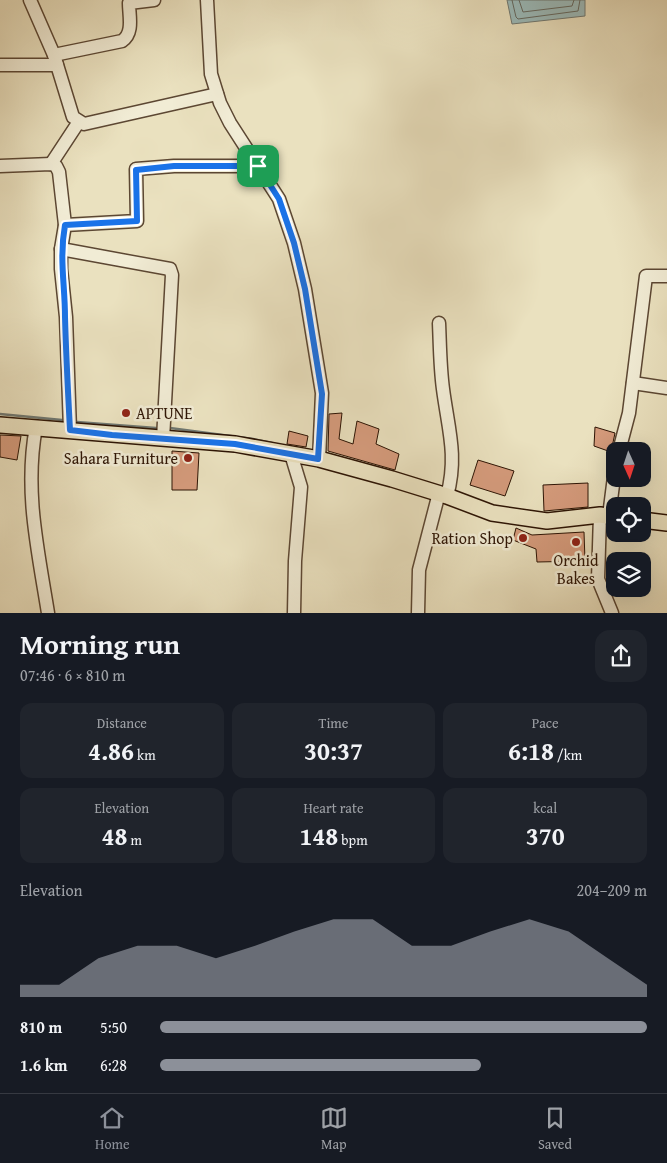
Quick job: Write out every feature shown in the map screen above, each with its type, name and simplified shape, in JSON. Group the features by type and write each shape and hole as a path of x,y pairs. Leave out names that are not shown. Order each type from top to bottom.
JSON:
{"main road":[{"path":"0,425 235,444 318,459 443,494 492,513 547,521 606,516"},
{"path":"651,521 667,523"}],"street":[{"path":"30,0 55,60 73,117 78,122 84,124 217,94"},
{"path":"0,65 55,60 122,41 128,37 130,32 129,3 146,0"},
{"path":"207,0 211,74 217,94 230,123 279,199 294,243 305,289 322,394 318,459"},
{"path":"51,164 78,122"},
{"path":"0,166 51,164 56,166 59,172 65,225 61,249 70,430"},
{"path":"65,225 137,221 136,170 174,166 258,166"},
{"path":"61,249 170,269 172,275 162,439"},
{"path":"621,442 633,382 646,276 667,276"},
{"path":"418,613 419,570 443,494 453,475 454,456 443,386 439,323"},
{"path":"633,382 667,388"},
{"path":"36,427 30,482 31,513 48,613"},
{"path":"291,454 301,487 295,562 294,613"},
{"path":"606,529 598,579 612,613"}],"water":[{"path":"507,0 585,0 585,16 512,24"}],"building":[{"path":"342,413 339,439 353,444 357,421 379,429 376,444 399,454 395,470 328,451 329,414"},
{"path":"595,427 615,433 613,442 606,442 606,450 594,446"},
{"path":"289,431 308,436 306,447 287,444"},
{"path":"0,435 21,436 17,460 0,457"},
{"path":"172,451 199,453 197,490 172,490"},
{"path":"478,460 514,471 505,496 470,485"},
{"path":"588,483 588,507 544,511 543,485"},
{"path":"516,528 532,535 584,532 585,561 537,562 536,549 513,540"}],"waterway":[{"path":"0,414 62,420"},
{"path":"77,422 156,428"},
{"path":"170,428 272,443"}],"place":[{"name":"APTUNE","path":"126,413"},
{"name":"Sahara Furniture","path":"188,458"},
{"name":"Ration Shop","path":"523,538"},
{"name":"Orchid Bakes","path":"576,542"}],"route":[{"path":"174,166 258,166 279,199 294,243 310,311 318,359 323,409 320,423 318,459 235,444 70,430 65,333 66,317 61,269 61,249 65,225 137,221 136,170 174,166"}]}
